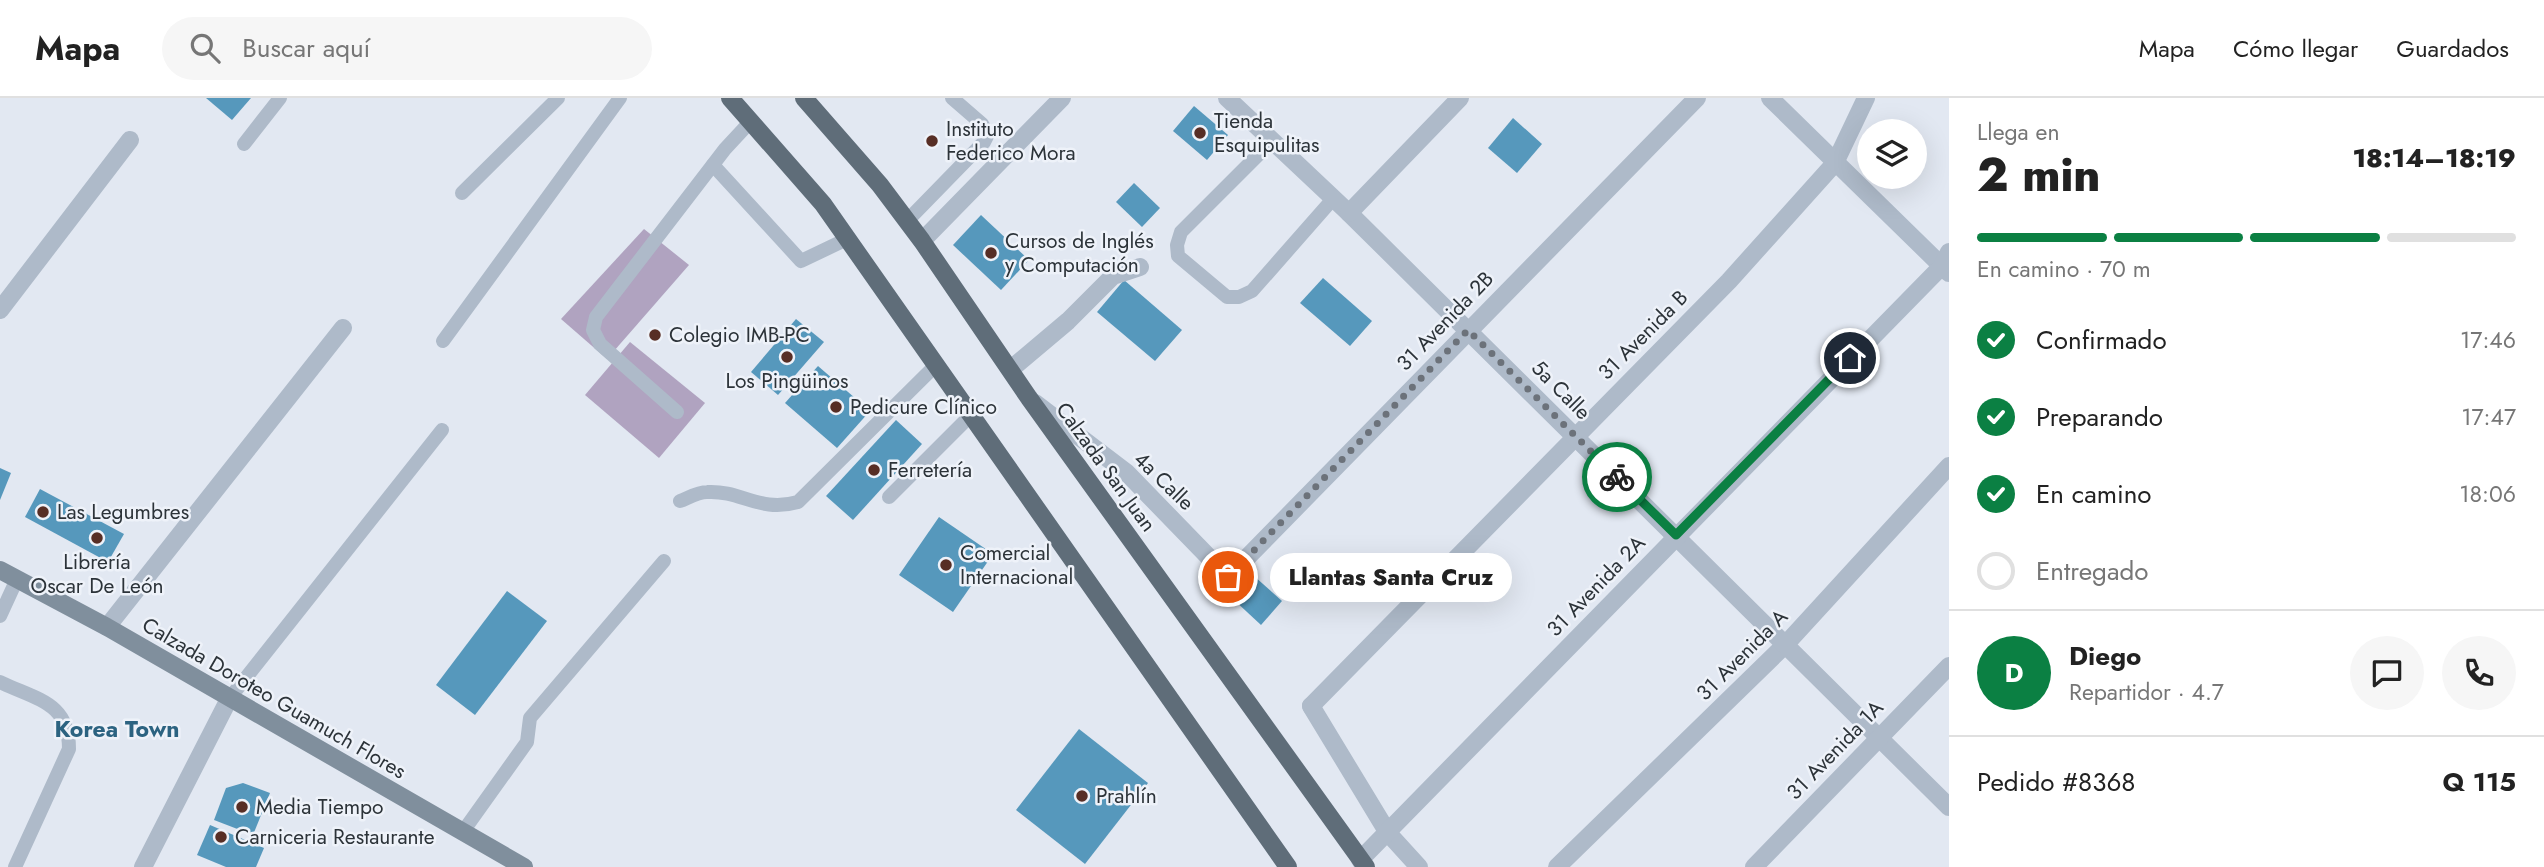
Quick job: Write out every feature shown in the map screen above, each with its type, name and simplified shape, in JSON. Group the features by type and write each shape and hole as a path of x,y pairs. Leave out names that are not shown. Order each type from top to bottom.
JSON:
{"main road":[{"path":"730,98 823,204 1288,867"},
{"name":"Calzada San Juan","path":"804,98 880,185 922,241 1029,398 1363,863"},
{"name":"Calzada Doroteo Guamuch Flores","path":"0,570 107,627 462,833 497,861 524,867"}],"street":[{"path":"922,241 1062,98"},
{"name":"5a Calle","path":"1227,98 1332,200 1349,213 1949,807"},
{"path":"1349,213 1460,98"},
{"name":"31 Avenida 2B","path":"1228,577 1697,98"},
{"path":"1770,98 1835,163 1947,264"},
{"name":"31 Avenida B","path":"1388,833 1311,706 1574,435 1729,281 1835,163 1866,98"},
{"path":"0,310 130,139"},
{"name":"31 Avenida 2A","path":"1363,863 1388,833 1676,535 1947,264"},
{"path":"1011,369 1068,321 1113,275 1140,267"},
{"path":"107,627 343,328"},
{"name":"4a Calle","path":"1029,398 1127,473 1228,577"},
{"name":"31 Avenida A","path":"1557,867 1786,644 1949,466"},
{"name":"31 Avenida 1A","path":"1754,867 1949,666"},
{"path":"143,867 229,699"},
{"path":"1388,833 1419,867"}],"lane":[{"path":"244,144 280,98"},
{"path":"462,193 558,98"},
{"path":"443,341 620,98"},
{"path":"906,221 977,150 988,134 982,124 951,98"},
{"path":"677,412 600,344 593,330 596,317 713,165 751,121"},
{"path":"1271,142 1181,232 1177,245 1178,256 1227,297 1240,297 1252,291 1332,200"},
{"path":"713,165 801,261 848,239"},
{"path":"680,500 706,492 767,506 798,502 936,365"},
{"path":"889,497 970,416"},
{"path":"229,699 442,430"},
{"path":"462,833 527,742 530,718 664,561"},
{"path":"0,616 17,579"},
{"path":"0,682 60,711 69,729 69,749 15,867"}],"shaded area":[{"path":"644,229 689,265 607,359 561,319"},
{"path":"630,342 705,403 659,458 585,395"}],"building":[{"path":"206,98 251,98 232,120"},
{"name":"Tienda Esquipulitas","path":"1194,106 1228,135 1207,160 1173,131"},
{"path":"1513,118 1542,144 1517,173 1488,148"},
{"path":"1134,183 1160,208 1142,227 1116,202"},
{"name":"Cursos de Inglés y Computación","path":"981,215 1029,260 1001,290 953,245"},
{"path":"1323,278 1372,321 1350,346 1300,303"},
{"path":"1124,280 1182,330 1155,361 1097,312"},
{"name":"Los Pingüinos","path":"796,319 824,342 778,395 751,372"},
{"path":"818,366 870,411 837,448 785,403"},
{"name":"Ferretería","path":"896,420 922,444 853,520 826,496"},
{"path":"0,468 11,473 0,500"},
{"path":"40,489 124,534 108,562 25,517"},
{"name":"Comercial Internacional","path":"939,517 993,554 953,612 899,575"},
{"path":"1254,576 1282,601 1261,625 1233,599"},
{"path":"507,591 547,621 475,715 436,685"},
{"name":"Prahlín","path":"1079,729 1148,783 1085,864 1016,810"},
{"name":"Media Tiempo","path":"243,783 270,793 253,835 214,820 226,788"},
{"name":"Carniceria Restaurante","path":"210,825 264,848 256,867 226,867 197,855"}],"way so far":[{"path":"1228,577 1468,330 1617,477"}],"place":[{"name":"Tienda Esquipulitas","path":"1200,133"},
{"name":"Instituto Federico Mora","path":"932,141"},
{"name":"Cursos de Inglés y Computación","path":"991,253"},
{"name":"Colegio IMB-PC","path":"655,335"},
{"name":"Los Pingüinos","path":"787,357"},
{"name":"Pedicure Clínico","path":"836,407"},
{"name":"Ferretería","path":"874,470"},
{"name":"Las Legumbres","path":"43,512"},
{"name":"Librería Oscar De León","path":"97,538"},
{"name":"Comercial Internacional","path":"946,565"},
{"name":"Llantas Santa Cruz","path":"1228,577"},
{"name":"Prahlín","path":"1082,796"},
{"name":"Media Tiempo","path":"242,807"},
{"name":"Carniceria Restaurante","path":"221,837"}],"district":[{"name":"Korea Town","path":"117,729"}],"route":[{"path":"1617,477 1676,535 1850,358"}]}
